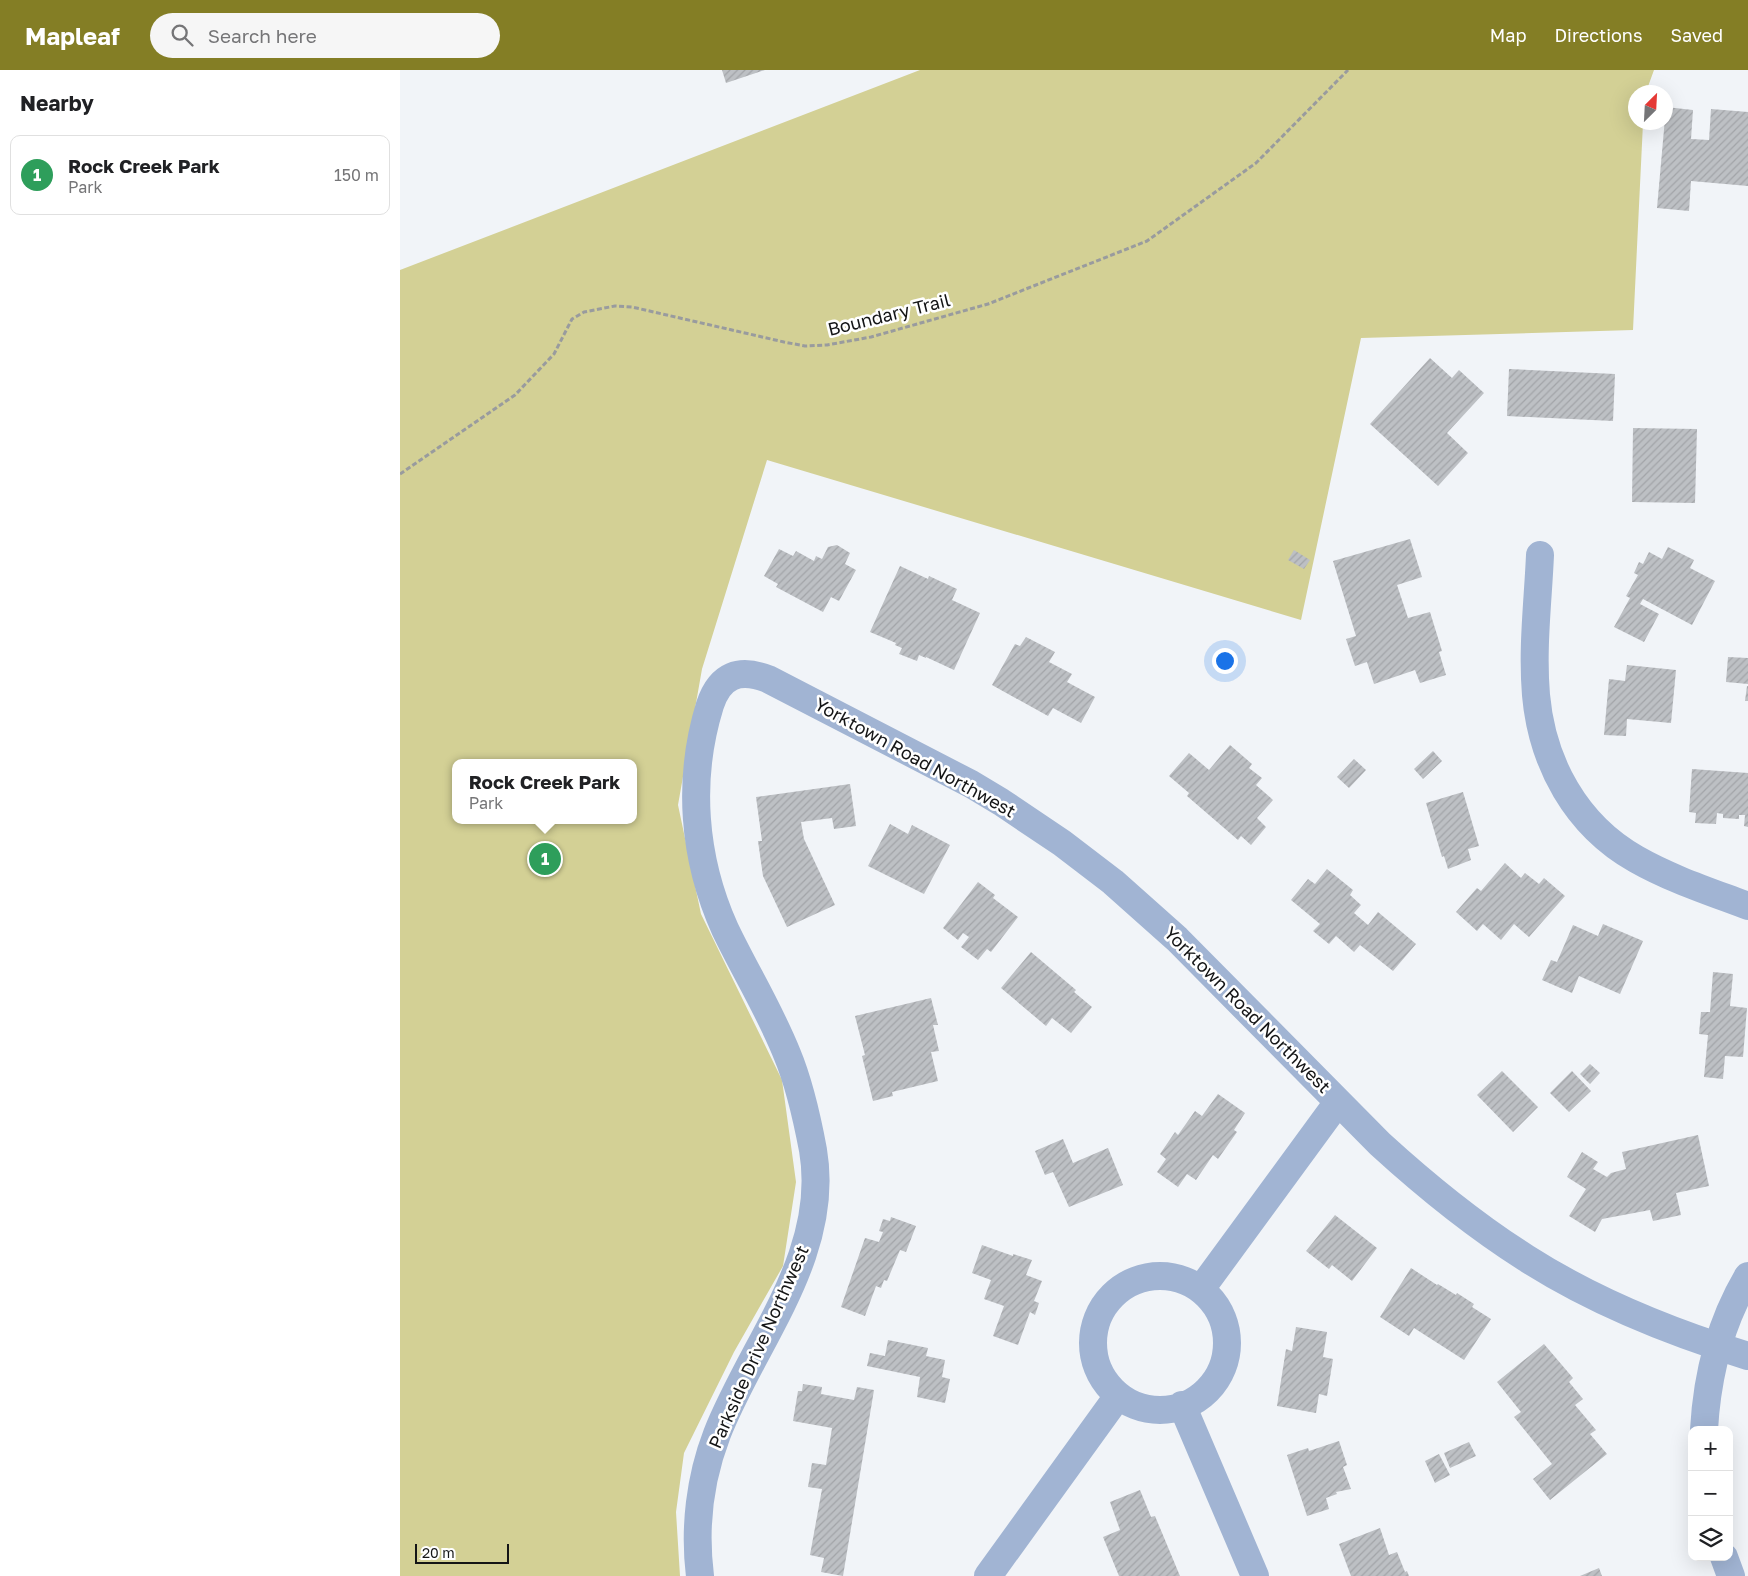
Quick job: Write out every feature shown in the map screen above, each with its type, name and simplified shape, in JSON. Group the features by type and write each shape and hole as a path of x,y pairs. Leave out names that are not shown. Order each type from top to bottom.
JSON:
{"street":[{"path":"1540,555 1535,653 1536,695 1552,764 1564,789 1578,810 1604,837 1635,859 1657,870 1748,906"},
{"name":"Yorktown Road Northwest","path":"738,673 755,674 768,679 890,741 1001,802 1062,843 1124,891 1177,938 1380,1144 1458,1211 1526,1258 1612,1304 1673,1330 1748,1356"},
{"name":"Parkside Drive Northwest","path":"700,1576 698,1550 699,1508 712,1446 799,1265 809,1233 815,1193 813,1153 798,1084 782,1043 724,926 707,876 698,833 696,784 703,735 709,711 720,685 738,673"},
{"path":"1201,1289 1338,1102"},
{"path":"1158,1276 1179,1278 1201,1289 1220,1311 1226,1331 1227,1352 1215,1380 1201,1395 1182,1405 1162,1408 1142,1406 1118,1396 1101,1379 1094,1360 1091,1341 1095,1321 1104,1304 1119,1290 1138,1280 1158,1276"},
{"path":"1704,1426 1709,1378 1717,1346 1729,1313 1748,1276"},
{"path":"988,1576 1118,1396"},
{"path":"1182,1405 1255,1576"},
{"path":"1726,1561 1732,1576"}],"path":[{"name":"Boundary Trail","path":"400,474 515,395 554,354 572,319 584,312 615,306 632,307 784,342 805,346 827,345 871,337 988,304 1147,241 1256,163 1348,70"}],"shaded area":[{"path":"920,70 1654,70 1649,85 1628,85 1628,130 1643,130 1633,330 1361,338 1301,620 767,460 702,669 678,805 701,914 782,1080 796,1182 783,1266 734,1352 684,1453 676,1512 680,1576 400,1576 400,270"}],"building":[{"path":"722,70 765,70 726,83"},
{"path":"1673,108 1693,110 1691,139 1709,140 1711,109 1748,112 1748,186 1691,181 1689,211 1657,208 1664,130 1673,130"},
{"path":"1430,358 1452,378 1459,370 1484,393 1447,433 1468,453 1438,486 1370,424"},
{"path":"1509,369 1615,374 1613,421 1507,416"},
{"path":"1633,428 1697,429 1695,503 1632,502"},
{"path":"1410,539 1422,577 1397,585 1408,618 1430,612 1442,651 1439,652 1446,675 1420,683 1415,670 1374,684 1367,662 1355,666 1346,639 1356,636 1333,561"},
{"path":"837,545 850,553 845,564 856,570 839,601 831,597 823,612 776,587 778,584 764,576 779,549 793,556 796,551 814,561 816,556 822,559 828,547"},
{"path":"1668,547 1694,560 1690,568 1715,581 1692,625 1643,599 1640,604 1659,614 1644,642 1614,627 1630,598 1626,596 1638,575 1634,573 1639,562 1643,564 1649,552 1662,559"},
{"path":"1294,550 1310,560 1304,569 1288,560"},
{"path":"900,566 928,579 929,576 957,589 952,600 980,613 954,670 926,657 919,655 917,661 899,654 902,648 895,645 896,643 870,632"},
{"path":"1026,637 1055,652 1049,662 1072,674 1067,682 1095,697 1081,723 1053,708 1048,716 992,685 1015,644 1020,646"},
{"path":"1728,657 1748,658 1748,684 1726,682"},
{"path":"1627,665 1676,670 1671,723 1627,719 1626,736 1604,735 1609,679 1625,681"},
{"path":"1747,686 1748,701 1745,701"},
{"path":"1230,745 1252,764 1249,768 1262,778 1256,785 1273,800 1257,818 1266,827 1251,845 1241,836 1238,840 1187,796 1189,793 1169,776 1189,753 1209,770"},
{"path":"1433,751 1442,761 1423,779 1414,769"},
{"path":"1354,759 1366,770 1349,788 1337,777"},
{"path":"1692,769 1748,773 1748,827 1744,826 1745,815 1739,815 1739,819 1723,818 1723,814 1717,813 1716,824 1695,823 1696,813 1689,812"},
{"path":"850,784 856,826 834,829 832,818 801,822 804,839 835,905 787,927 763,876 758,841 762,841 756,797"},
{"path":"1463,792 1479,846 1468,849 1471,860 1448,869 1444,856 1442,857 1426,803"},
{"path":"890,824 908,834 912,825 950,845 924,894 868,866"},
{"path":"1505,863 1521,878 1525,873 1539,884 1544,878 1565,896 1529,937 1514,924 1501,940 1483,924 1477,931 1456,912 1477,888 1481,891"},
{"path":"1327,869 1353,890 1350,895 1361,905 1354,913 1368,925 1378,912 1416,944 1393,971 1360,945 1354,952 1336,936 1329,944 1313,931 1320,924 1291,900 1308,879 1315,884"},
{"path":"978,882 995,895 993,898 1018,917 991,952 987,949 978,960 961,947 969,937 963,933 958,940 943,928"},
{"path":"1603,924 1643,941 1620,994 1579,976 1572,993 1542,980 1551,960 1557,962 1573,925 1598,936"},
{"path":"1031,952 1076,990 1074,992 1092,1007 1071,1033 1052,1018 1046,1026 1001,988"},
{"path":"1713,972 1733,974 1730,1006 1747,1008 1743,1057 1725,1056 1723,1079 1704,1077 1708,1035 1699,1034 1701,1012 1710,1012"},
{"path":"931,998 938,1025 933,1025 939,1051 931,1052 938,1081 892,1092 893,1096 873,1101 862,1056 865,1055 855,1016"},
{"path":"1590,1064 1600,1073 1590,1084 1580,1074"},
{"path":"1502,1071 1538,1107 1513,1132 1477,1095"},
{"path":"1572,1071 1591,1091 1569,1112 1550,1093"},
{"path":"1218,1094 1245,1113 1234,1130 1237,1132 1218,1159 1213,1155 1196,1180 1187,1174 1178,1187 1157,1172 1166,1159 1160,1154 1175,1132 1178,1135 1195,1111 1202,1116"},
{"path":"1698,1135 1709,1186 1676,1193 1681,1215 1653,1221 1650,1210 1602,1219 1595,1232 1569,1216 1586,1189 1567,1177 1582,1152 1598,1162 1593,1169 1607,1177 1611,1173 1626,1169 1622,1152"},
{"path":"1063,1139 1073,1163 1108,1148 1123,1185 1069,1207 1053,1172 1045,1175 1035,1151"},
{"path":"1335,1215 1377,1248 1352,1281 1332,1265 1329,1269 1306,1251"},
{"path":"891,1217 916,1226 906,1252 900,1250 887,1281 884,1280 881,1288 876,1286 865,1316 841,1307 865,1238 879,1242 883,1232 879,1231 883,1219 890,1221"},
{"path":"982,1245 1013,1256 1013,1254 1032,1260 1026,1275 1042,1281 1034,1301 1039,1303 1035,1315 1030,1312 1018,1345 993,1336 1004,1306 984,1299 991,1280 972,1273"},
{"path":"1411,1268 1437,1285 1456,1295 1457,1293 1474,1304 1472,1307 1491,1319 1464,1360 1414,1328 1409,1336 1380,1317"},
{"path":"1296,1327 1327,1332 1323,1357 1333,1359 1327,1396 1319,1394 1316,1413 1277,1406 1286,1349 1292,1351"},
{"path":"888,1340 928,1348 926,1356 945,1360 942,1377 950,1379 945,1403 917,1397 920,1377 867,1366 870,1353 885,1356"},
{"path":"1544,1344 1573,1378 1569,1382 1583,1399 1575,1405 1596,1430 1590,1434 1607,1454 1550,1500 1533,1479 1552,1464 1514,1417 1521,1412 1497,1382"},
{"path":"803,1384 822,1387 821,1394 854,1400 857,1387 874,1390 843,1576 821,1572 824,1558 810,1555 822,1489 808,1487 812,1463 826,1465 832,1428 793,1421 798,1391 802,1391"},
{"path":"1339,1441 1347,1465 1343,1467 1351,1489 1336,1492 1337,1494 1326,1498 1329,1509 1307,1516 1287,1455 1308,1448 1309,1451"},
{"path":"1469,1442 1476,1456 1450,1468 1444,1453"},
{"path":"1439,1454 1450,1475 1435,1483 1425,1461"},
{"path":"1140,1490 1151,1517 1155,1516 1180,1576 1119,1576 1103,1537 1120,1530 1110,1502"},
{"path":"1380,1528 1389,1555 1397,1552 1405,1572 1407,1571 1409,1576 1351,1576 1339,1544"},
{"path":"1599,1568 1602,1576 1580,1576"}],"place":[{"name":"Rock Creek Park","path":"545,859"}]}
